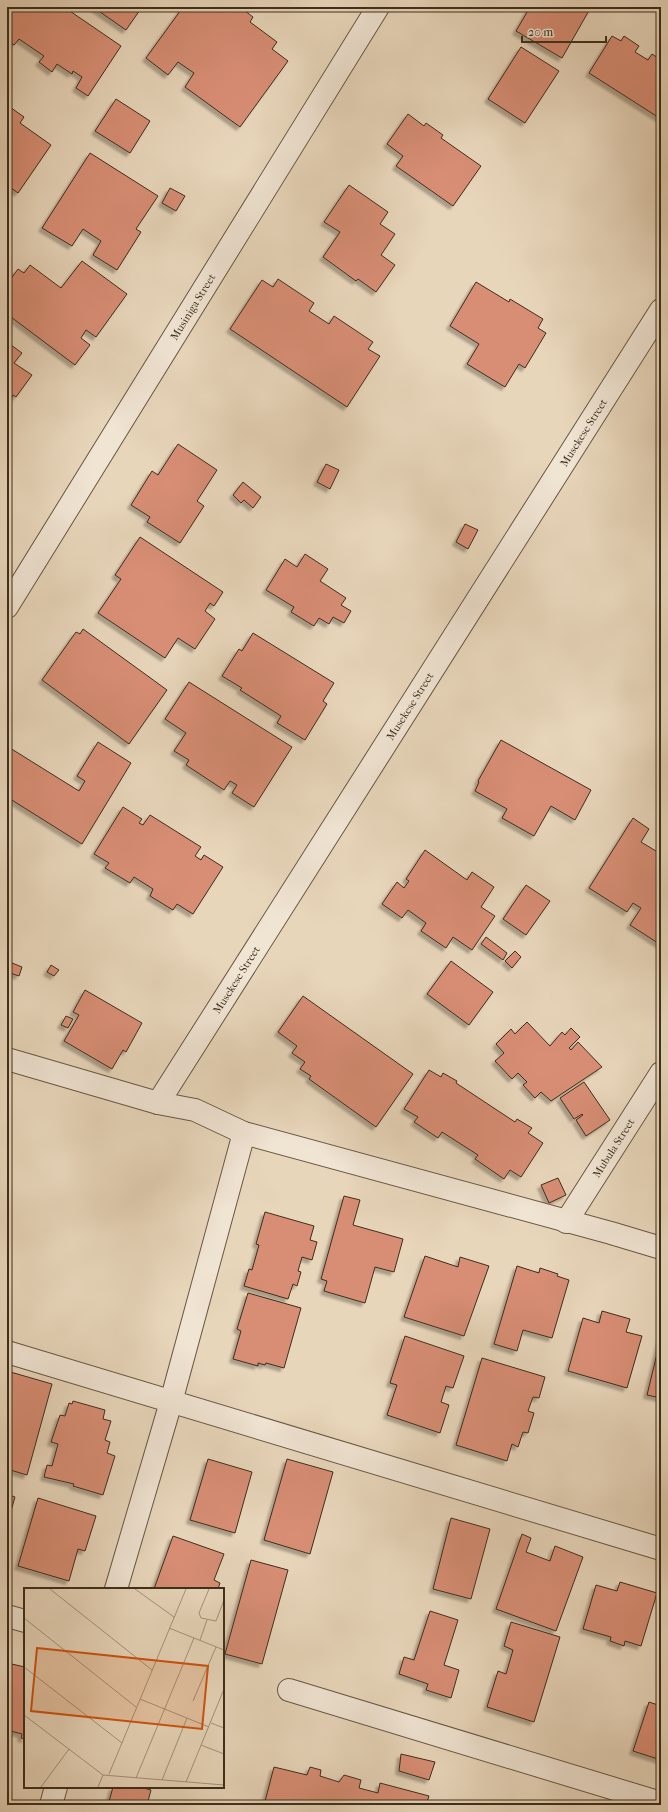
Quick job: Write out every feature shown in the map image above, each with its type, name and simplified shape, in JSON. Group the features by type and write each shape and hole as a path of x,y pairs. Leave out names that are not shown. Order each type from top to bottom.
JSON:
{"street":[{"name":"Musiniga Street","path":"7,607 378,7"},
{"name":"Musekese Street","path":"158,1103 661,310"},
{"path":"7,1059 158,1103 195,1110 244,1133 661,1248"},
{"name":"Mubula Street","path":"566,1222 661,1073"},
{"path":"116,1588 172,1402 244,1133"},
{"path":"7,1352 661,1549"},
{"path":"7,1616 24,1621"},
{"path":"289,1690 661,1803"},
{"path":"51,1805 56,1788"}],"building":[{"path":"7,7 64,7 121,46 88,96 76,88 82,77 73,71 72,74 57,64 52,72 39,62 44,56 19,39 14,45 7,40"},
{"path":"93,7 142,7 126,30"},
{"path":"183,7 228,7 231,9 232,7 240,7 253,17 250,22 277,42 272,49 288,61 240,127 185,87 194,73 178,62 168,75 146,58"},
{"path":"530,7 591,7 562,58 516,31"},
{"path":"612,36 621,41 624,36 639,46 635,52 648,60 652,54 661,60 661,119 589,73"},
{"path":"521,47 559,71 525,123 488,99"},
{"path":"116,99 150,121 130,153 95,131"},
{"path":"7,105 24,117 20,123 51,145 18,193 7,185"},
{"path":"408,114 424,126 426,123 443,135 441,138 481,166 453,206 396,166 403,156 387,144"},
{"path":"90,153 158,196 136,229 141,232 117,270 93,255 101,241 83,229 72,246 42,228"},
{"path":"349,185 388,212 380,224 395,234 381,255 395,265 376,292 358,279 356,281 323,257 340,232 324,222"},
{"path":"170,188 185,196 176,211 162,203"},
{"path":"82,261 127,294 96,337 86,330 81,338 90,345 75,365 7,314 7,284 18,269 24,273 30,265 61,288"},
{"path":"278,279 314,303 309,311 329,324 334,316 373,342 368,349 380,356 347,407 230,329 262,280 273,287"},
{"path":"476,282 509,302 510,299 543,319 538,328 546,333 525,368 519,364 505,387 467,364 479,344 450,326"},
{"path":"7,342 22,353 14,363 32,375 16,397 13,395 7,404"},
{"path":"178,444 217,470 197,501 204,506 180,543 147,522 150,517 131,505 152,471 158,475"},
{"path":"326,464 339,470 330,489 317,482"},
{"path":"243,482 261,497 253,508 244,500 241,503 233,495"},
{"path":"465,524 478,530 468,549 456,542"},
{"path":"140,537 223,592 214,606 210,603 205,611 215,619 195,649 178,638 165,658 98,613 121,579 115,575"},
{"path":"305,554 328,569 320,581 346,598 341,605 351,611 344,623 333,617 329,624 319,618 314,626 291,612 294,607 266,590 285,559 297,567"},
{"path":"83,629 167,690 129,744 42,680 76,632 80,634"},
{"path":"253,633 334,683 323,701 327,704 305,740 277,723 281,716 240,690 242,688 222,676 239,649 242,651"},
{"path":"189,682 292,747 254,807 232,793 237,785 230,781 224,790 186,765 189,760 174,751 186,733 165,719"},
{"path":"501,740 591,790 575,820 551,806 534,836 502,818 507,809 475,791 479,782 478,781"},
{"path":"98,742 131,763 82,844 7,797 7,753 10,748 79,791 85,781 77,776"},
{"path":"123,807 142,819 139,823 143,825 150,815 201,847 195,856 201,860 204,855 223,867 193,914 177,904 173,910 150,896 153,889 134,877 130,883 105,868 109,863 94,854"},
{"path":"633,818 649,829 641,842 661,854 661,945 630,925 641,908 633,903 627,912 589,888"},
{"path":"425,850 467,880 472,872 494,887 481,907 495,916 472,950 453,937 446,948 421,931 426,923 408,910 402,918 382,904 397,882 404,888 409,881 406,879"},
{"path":"526,885 550,901 526,935 503,919"},
{"path":"486,937 507,953 503,960 481,944"},
{"path":"515,951 521,957 512,968 505,961"},
{"path":"7,961 22,967 19,976 7,972"},
{"path":"451,961 493,992 469,1025 427,994"},
{"path":"51,965 59,970 54,976 47,972"},
{"path":"85,990 142,1023 126,1052 123,1050 112,1069 64,1041 79,1015 73,1012"},
{"path":"303,996 413,1074 376,1127 309,1079 311,1076 300,1069 305,1062 292,1053 297,1046 278,1032"},
{"path":"66,1016 73,1019 68,1028 61,1025"},
{"path":"527,1022 550,1046 562,1032 565,1035 571,1028 580,1037 569,1048 571,1050 578,1042 602,1067 551,1101 541,1092 535,1098 523,1085 527,1082 518,1073 512,1079 495,1061 504,1053 496,1044 511,1029 515,1034"},
{"path":"429,1070 441,1077 443,1073 457,1081 456,1083 515,1122 517,1119 532,1128 528,1133 543,1143 521,1177 510,1170 504,1179 475,1159 478,1155 442,1132 438,1138 414,1122 418,1117 404,1109"},
{"path":"584,1082 610,1120 586,1136 576,1120 583,1115 582,1114 574,1119 560,1098"},
{"path":"558,1178 566,1195 549,1203 541,1185"},
{"path":"344,1196 360,1200 353,1225 403,1239 394,1272 375,1267 365,1303 324,1291 327,1281 321,1279"},
{"path":"265,1212 314,1226 310,1240 317,1242 312,1260 302,1257 298,1271 301,1272 297,1286 293,1284 288,1299 244,1286 249,1269 252,1270 259,1245 256,1244"},
{"path":"425,1256 458,1267 460,1257 489,1266 464,1336 404,1317"},
{"path":"517,1266 539,1273 540,1268 558,1274 557,1276 569,1280 552,1338 523,1330 517,1351 494,1344"},
{"path":"248,1293 301,1308 284,1368 266,1363 265,1365 258,1363 258,1366 233,1359 241,1331 237,1329"},
{"path":"602,1311 630,1319 626,1332 642,1336 627,1388 568,1371 583,1318 599,1323"},
{"path":"405,1336 464,1356 453,1388 446,1386 441,1402 449,1405 440,1433 387,1415 397,1385 390,1383"},
{"path":"661,1337 661,1398 647,1395"},
{"path":"482,1358 545,1377 539,1398 533,1397 528,1411 534,1413 528,1433 523,1432 518,1447 512,1444 507,1461 456,1445"},
{"path":"7,1371 52,1384 27,1475 7,1469"},
{"path":"73,1401 105,1410 103,1419 111,1421 105,1440 110,1442 107,1453 115,1456 103,1495 73,1486 74,1484 44,1477 47,1465 52,1466 58,1444 51,1442 60,1415 65,1416 69,1403 72,1404"},
{"path":"208,1459 252,1472 235,1533 190,1520"},
{"path":"287,1459 333,1472 310,1554 264,1540"},
{"path":"7,1494 15,1497 7,1525"},
{"path":"38,1498 96,1516 85,1551 78,1549 69,1581 18,1566"},
{"path":"451,1518 490,1529 471,1599 433,1589"},
{"path":"522,1534 531,1538 526,1552 550,1561 555,1546 583,1557 556,1631 496,1609"},
{"path":"173,1536 224,1554 214,1580 220,1583 218,1588 154,1588"},
{"path":"251,1560 288,1570 262,1664 225,1654"},
{"path":"620,1582 657,1593 641,1646 625,1641 624,1646 610,1641 611,1637 583,1629 596,1585 617,1591"},
{"path":"430,1611 458,1620 444,1665 459,1670 451,1698 426,1690 428,1684 399,1674 404,1657 414,1660"},
{"path":"511,1622 560,1637 534,1722 487,1707 498,1671 506,1674 513,1650 504,1646"},
{"path":"7,1663 24,1667 24,1739 21,1738 22,1734 7,1730"},
{"path":"649,1702 661,1706 661,1760 633,1751"},
{"path":"401,1754 435,1762 429,1780 399,1771"},
{"path":"274,1767 307,1775 310,1767 321,1770 320,1776 339,1782 344,1775 361,1780 359,1788 378,1793 380,1783 429,1796 426,1805 264,1805"},
{"path":"113,1788 144,1788 151,1790 147,1805 108,1805"}]}
